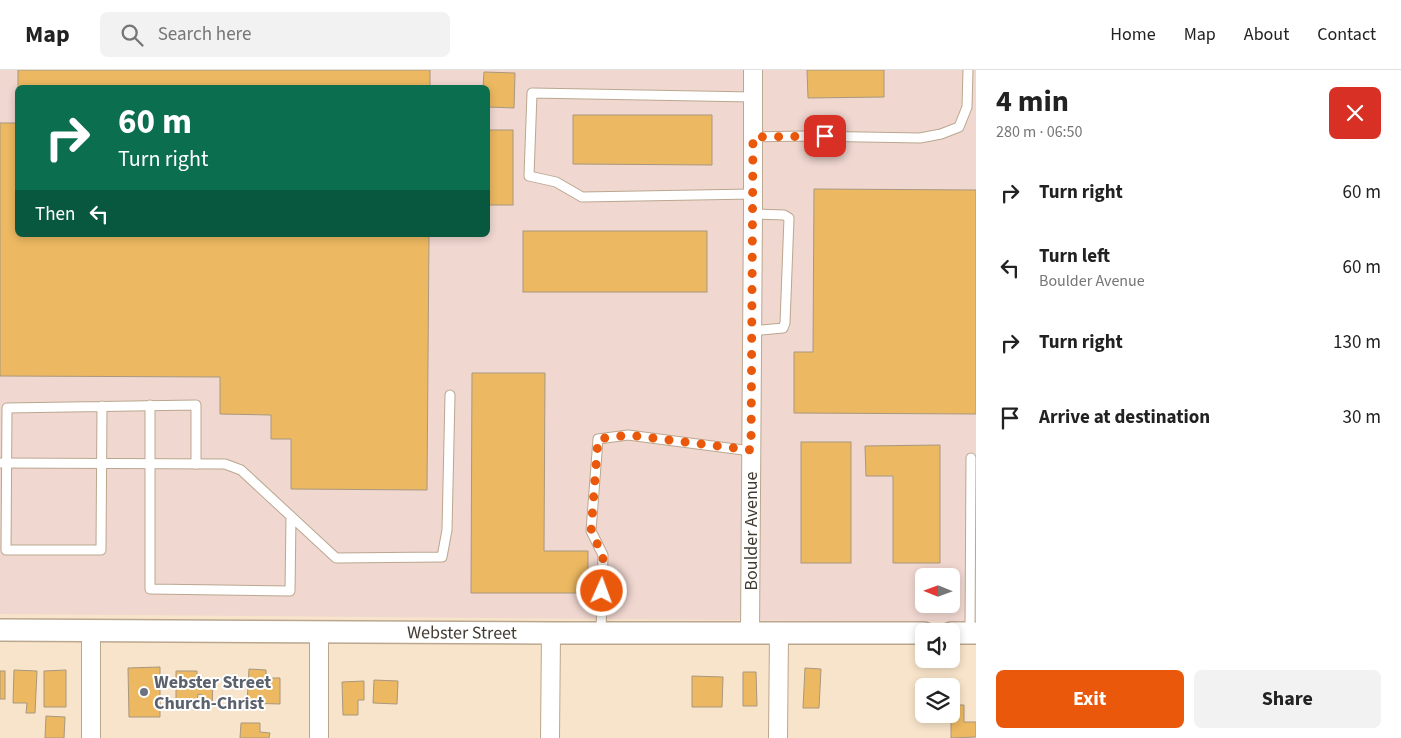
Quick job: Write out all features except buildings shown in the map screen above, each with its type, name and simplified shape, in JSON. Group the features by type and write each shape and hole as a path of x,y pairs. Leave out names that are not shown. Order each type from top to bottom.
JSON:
{"street":[{"name":"Boulder Avenue","path":"750,633 753,214 752,70"},
{"name":"Webster Street","path":"0,630 551,634 915,633"},
{"path":"91,630 91,738"},
{"path":"318,632 319,738"},
{"path":"778,738 779,633"},
{"path":"550,738 551,634"}],"lane":[{"path":"753,137 920,138 941,134 959,127 967,107 968,70"},
{"path":"753,97 532,93 529,176 556,182 582,197 753,194"},
{"path":"752,331 783,328 786,323 789,218 784,215 753,214"},
{"path":"4,463 225,464 241,470 336,558 442,556 447,530 450,395"},
{"path":"150,405 150,590 290,591 291,517"},
{"path":"102,406 101,550 6,550 4,463 7,408 102,406 150,405 196,405 196,464"},
{"path":"601,633 603,555 591,532 598,439 628,435 751,450"},
{"path":"966,633 971,458"}],"shaded area":[{"path":"0,70 976,70 976,622 0,614"}],"place":[{"name":"Webster Street Church-Christ","path":"144,692"}],"route":[{"path":"602,591 603,555 591,532 598,439 628,435 751,450 753,137 825,136"}]}
